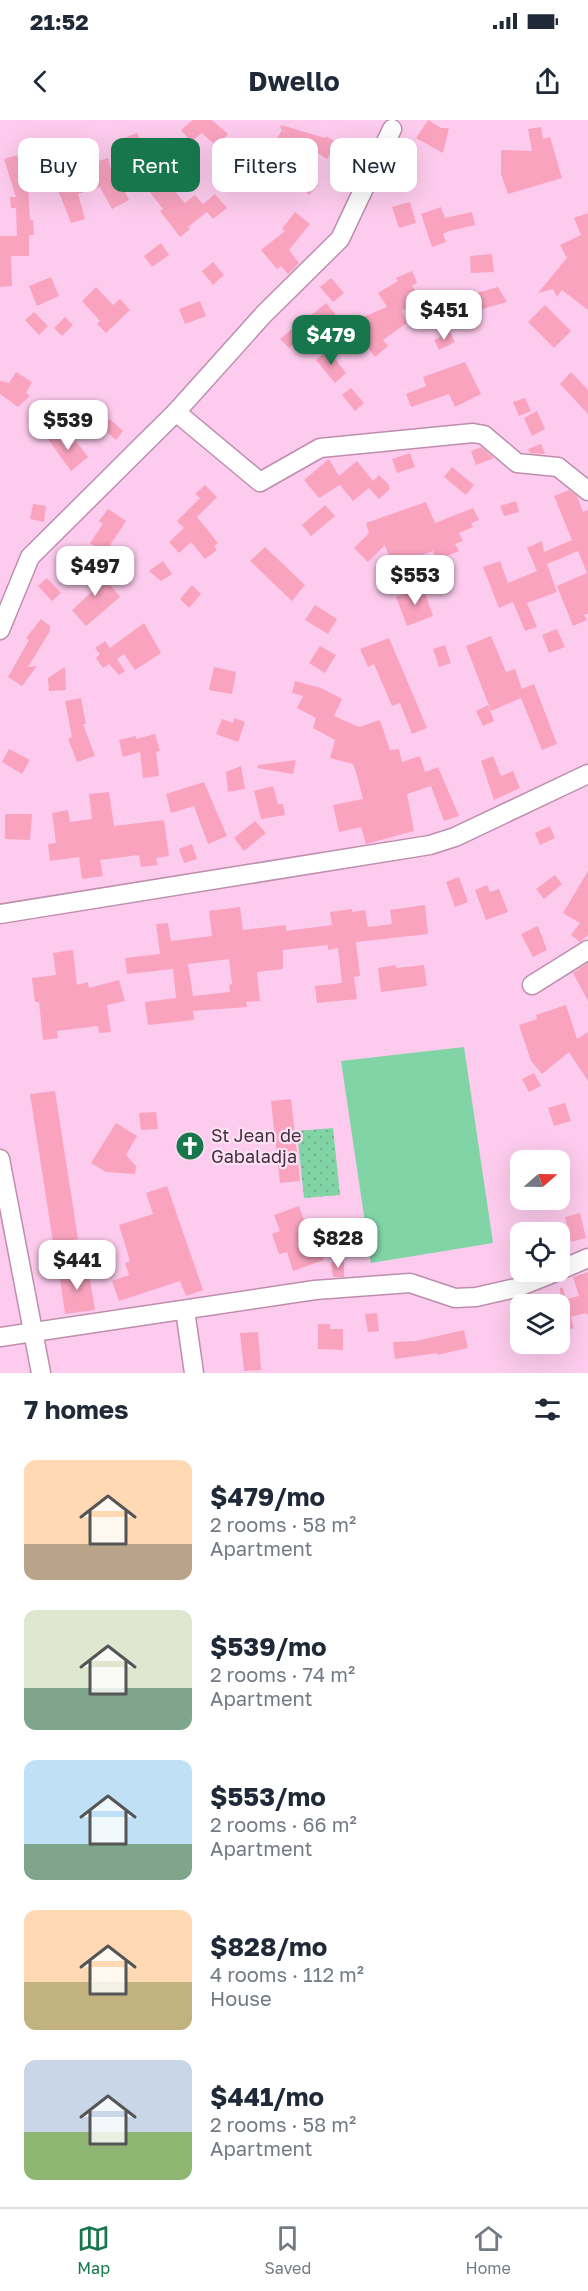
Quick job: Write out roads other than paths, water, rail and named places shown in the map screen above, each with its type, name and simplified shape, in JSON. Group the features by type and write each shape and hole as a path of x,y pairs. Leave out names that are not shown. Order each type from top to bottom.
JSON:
{"street":[{"path":"0,630 30,557 176,412 264,314 339,239 392,129"},
{"path":"176,412 260,482 320,448 473,433 484,435 517,463 558,466 588,491"},
{"path":"0,914 430,845 456,837 588,774"},
{"path":"532,985 588,950"},
{"path":"0,1159 41,1373"},
{"path":"570,1266 588,1258"},
{"path":"0,1337 315,1290 410,1283 454,1298 476,1297 516,1288 531,1282"},
{"path":"185,1310 194,1373"}],"place":[{"name":"St Jean de Gabaladja","path":"190,1146"}]}
